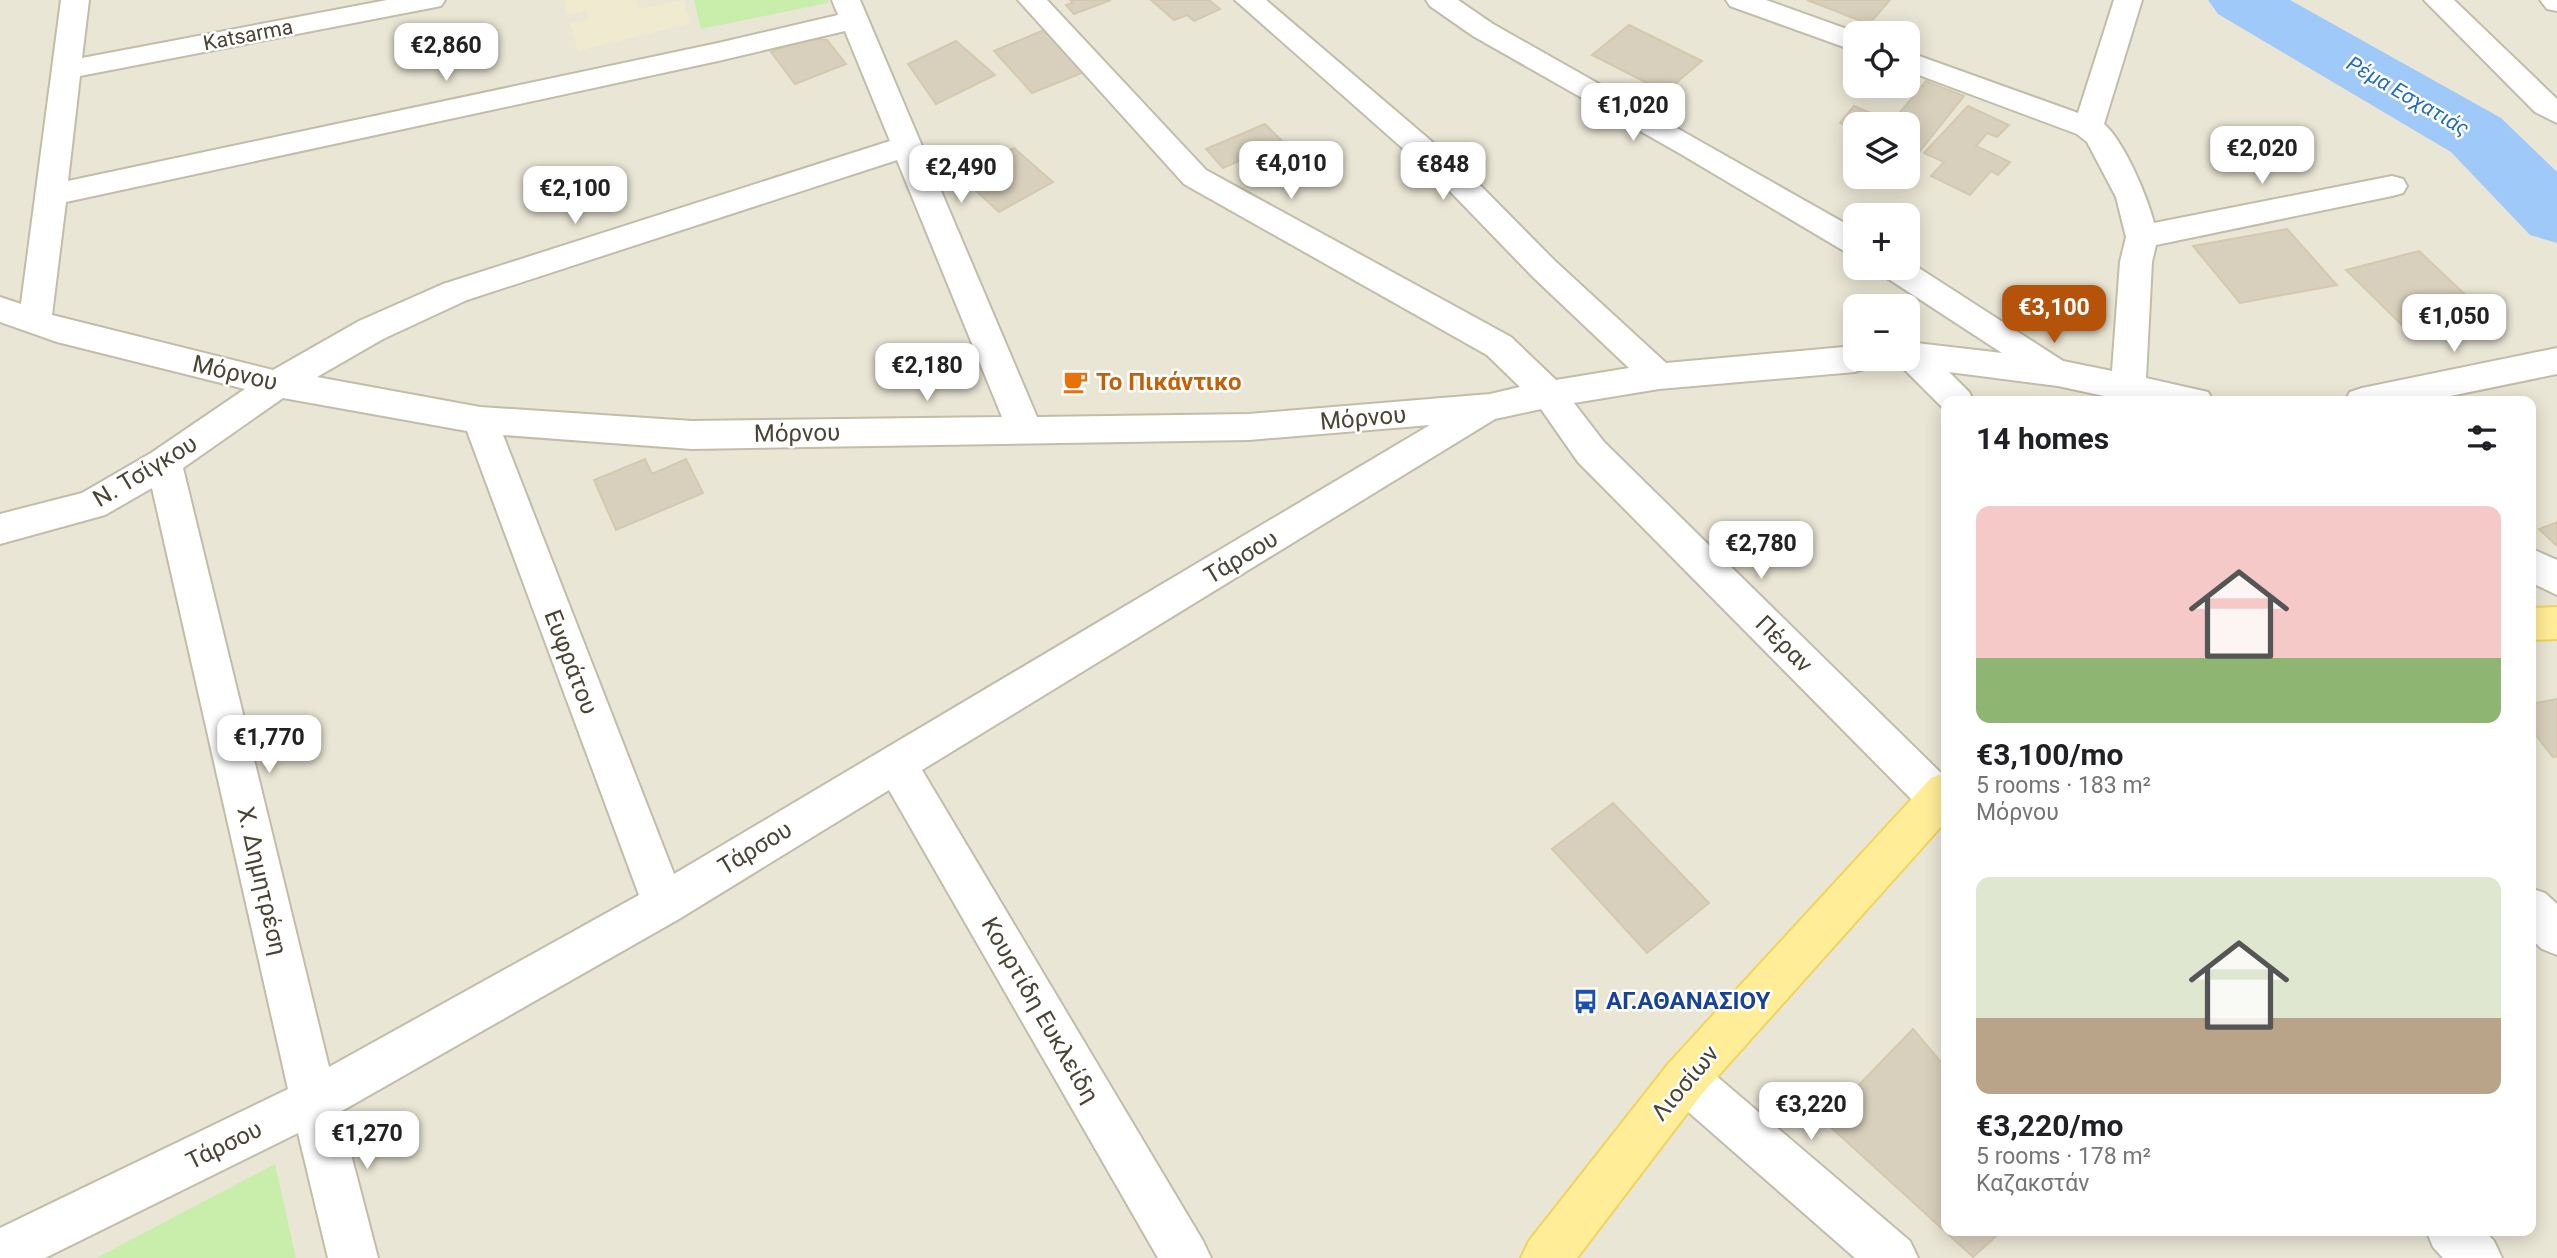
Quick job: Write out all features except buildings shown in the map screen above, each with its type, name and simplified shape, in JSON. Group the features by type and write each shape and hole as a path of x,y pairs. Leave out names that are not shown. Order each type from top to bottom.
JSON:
{"main road":[{"path":"2536,624 2557,623"},
{"name":"Λιοσίων","path":"1546,1258 1685,1079 1941,796"}],"street":[{"path":"35,323 75,0"},
{"name":"Katsarma","path":"66,70 431,0"},
{"name":"Πέραν","path":"1032,0 1195,177 1499,346 1549,394 1591,452 1941,794"},
{"path":"1249,0 1453,176 1545,269 1659,376"},
{"path":"1440,0 1483,30 1843,236"},
{"path":"1740,0 1843,38"},
{"path":"2088,127 2127,0"},
{"path":"2438,0 2557,113"},
{"path":"50,195 719,52 850,10 1026,430"},
{"path":"1920,65 2088,127 2099,136 2132,197 2142,237 2136,262 2128,388"},
{"name":"Ν. Τσίγκου","path":"0,529 92,505 164,463 277,384 371,330 455,292 907,146"},
{"path":"2142,237 2392,186"},
{"path":"1914,280 2058,373"},
{"name":"Μόρνου","path":"0,309 35,323 277,384 368,398 480,420 692,435 1249,428 1490,407 1549,394 1659,376 1843,360"},
{"path":"1920,355 2058,373 2170,396"},
{"path":"2386,396 2557,361"},
{"path":"1920,365 1951,396"},
{"name":"Τάρσου","path":"0,1254 314,1101 664,904 1490,407"},
{"name":"Ευφράτου","path":"480,420 664,904"},
{"name":"Χ. Δημητρέση","path":"164,463 353,1258"},
{"path":"2536,566 2557,579"},
{"name":"Κουρτίδη Ευκλείδη","path":"895,763 1185,1258"},
{"path":"2536,914 2557,934"},
{"path":"1685,1079 1893,1258"},
{"path":"2457,1236 2477,1258"}],"shaded area":[{"path":"0,0 2557,0 2557,1258 0,1258"},
{"path":"564,0 636,0 639,9 683,0 691,23 578,51 570,24 589,19 586,11 568,15"}],"green space":[{"path":"694,0 828,0 828,3 701,29"},
{"path":"275,1164 296,1258 96,1258"}],"waterway":[{"name":"Ρέμα Εσχατιάς","path":"2241,0 2476,135 2557,217"}],"place":[{"name":"Το Πικάντικο","path":"1076,382"},
{"name":"ΑΓ.ΑΘΑΝΑΣΙΟΥ","path":"1586,1001"}]}
